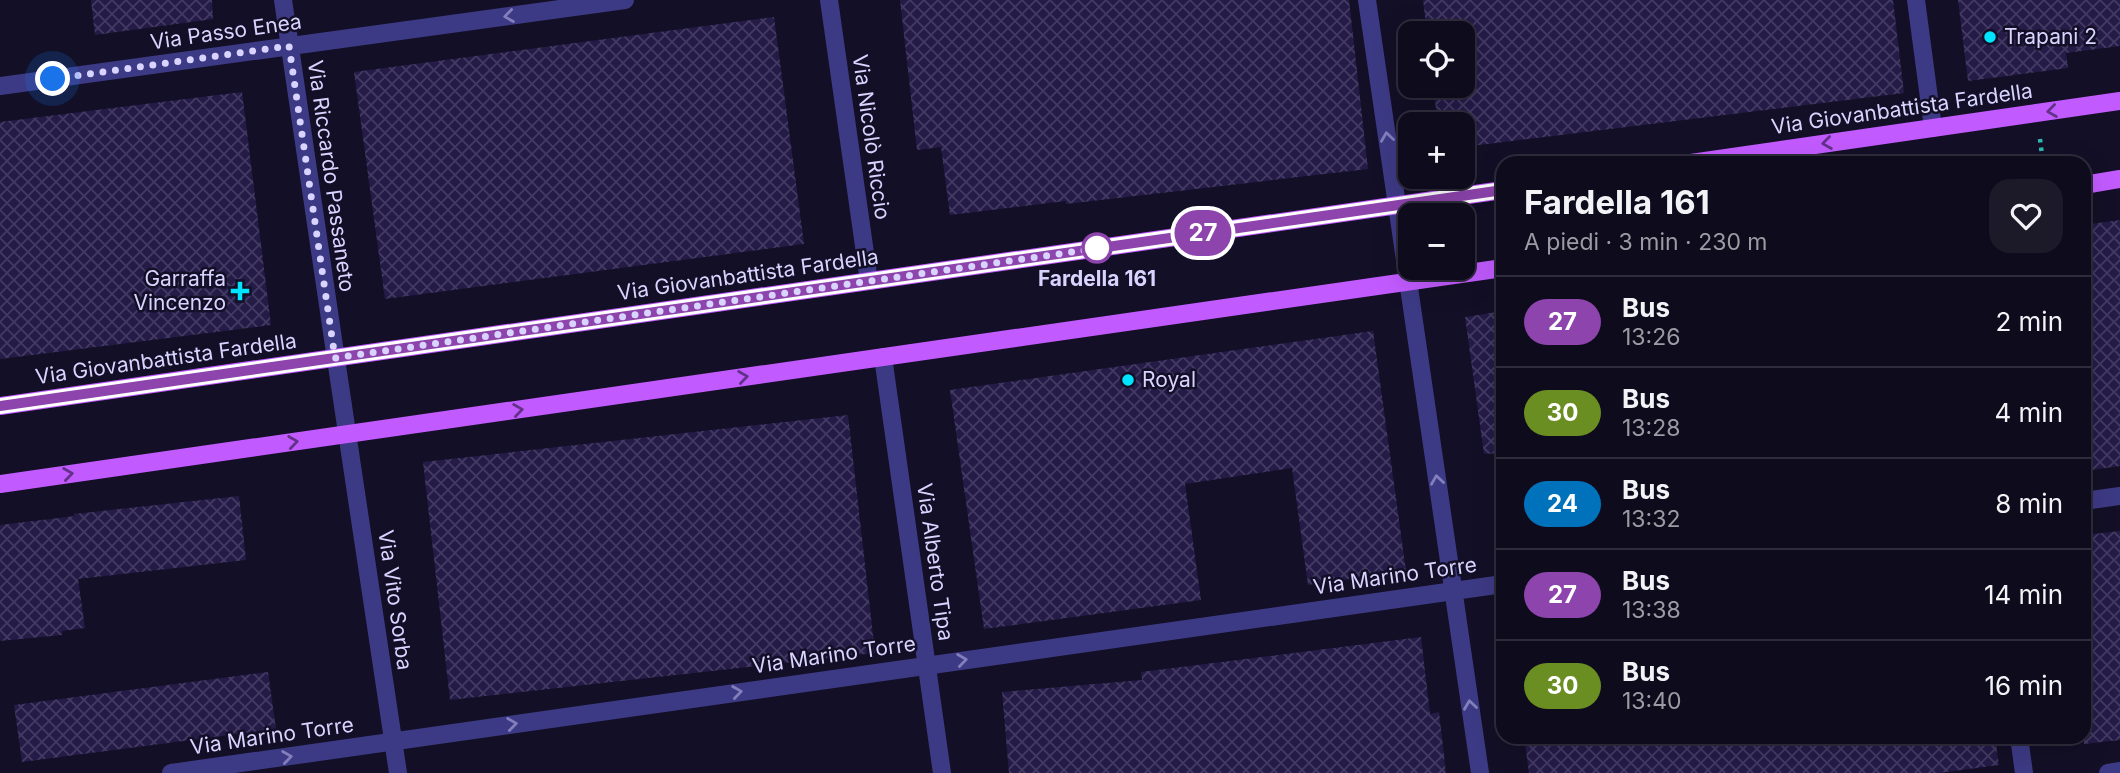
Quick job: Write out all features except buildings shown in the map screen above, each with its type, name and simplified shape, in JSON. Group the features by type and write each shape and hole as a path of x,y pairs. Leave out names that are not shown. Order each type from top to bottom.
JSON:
{"main road":[{"name":"Via Giovanbattista Fardella","path":"1739,156 2120,101"},
{"path":"2091,183 2120,179"},
{"name":"Via Giovanbattista Fardella","path":"0,406 1496,191"},
{"path":"0,484 1496,269"}],"street":[{"name":"Via Riccardo Passaneto","path":"283,0 348,434"},
{"name":"Via Passo Enea","path":"0,86 625,0"},
{"name":"Via Nicolò Riccio","path":"829,0 869,281"},
{"path":"1367,0 1480,773"},
{"path":"1916,0 1933,128"},
{"name":"Via Alberto Tipa","path":"883,357 942,773"},
{"name":"Via Vito Sorba","path":"348,434 398,773"},
{"path":"2091,500 2120,496"},
{"name":"Via Marino Torre","path":"170,773 1496,584"},
{"path":"2020,744 2024,773"},
{"path":"2108,773 2120,771"}],"bus line":[{"name":"27","path":"0,406 1496,191"}],"place":[{"name":"Trapani 2","path":"1990,37"},
{"name":"Fardella 161","path":"1097,248"},
{"name":"Garraffa Vincenzo","path":"240,291"},
{"name":"Royal","path":"1128,380"}],"route":[{"path":"53,79 289,46 335,358 1107,247 1097,248"}]}
